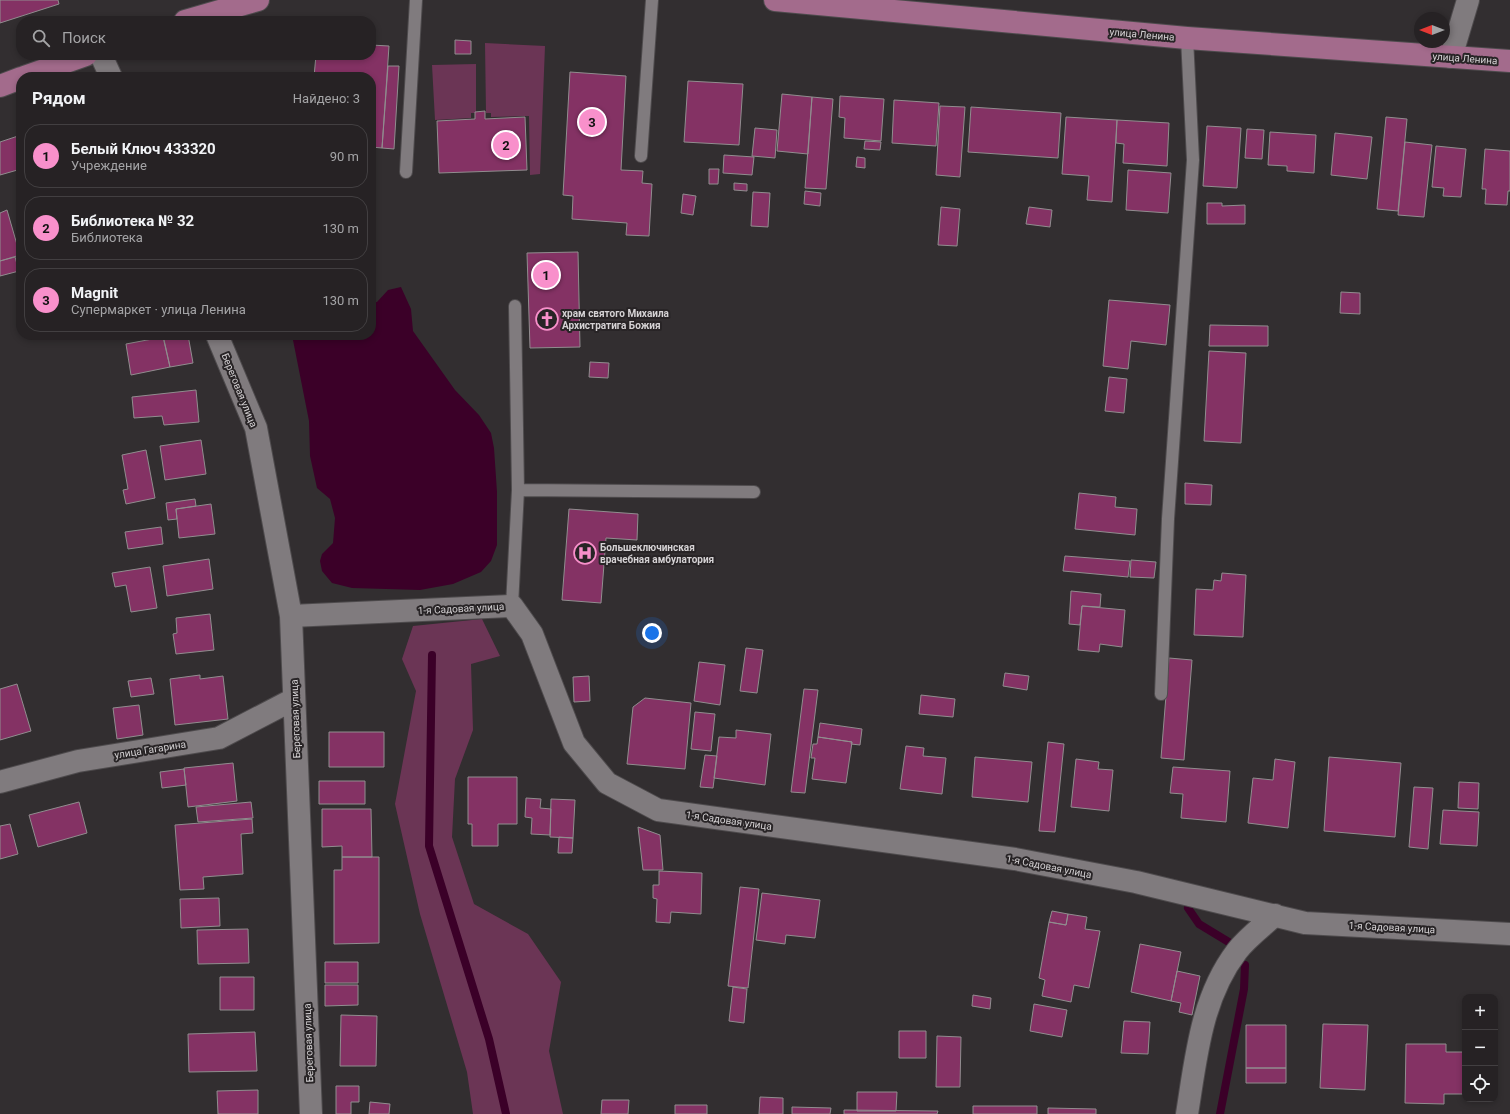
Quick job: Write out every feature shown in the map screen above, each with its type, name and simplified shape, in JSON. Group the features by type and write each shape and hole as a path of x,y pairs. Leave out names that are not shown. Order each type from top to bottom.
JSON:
{"main road":[{"path":"202,16 258,0"},
{"name":"улица Ленина","path":"775,0 1187,38 1510,61"},
{"path":"38,72 72,60"},
{"path":"0,86 16,80"}],"street":[{"path":"1451,57 1468,0"},
{"path":"103,60 109,72"},
{"name":"Береговая улица","path":"219,340 256,428 291,616 311,1114"},
{"name":"1-я Садовая улица","path":"291,616 512,606 532,634 574,743 606,783 658,810 1015,859 1136,882 1305,923 1510,934"},
{"name":"улица Гагарина","path":"0,782 78,761 219,738 294,699"},
{"path":"1187,1114 1198,1047 1208,1007 1218,983 1237,951 1275,915"}],"lane":[{"path":"406,172 416,0"},
{"path":"641,156 652,0"},
{"path":"1161,694 1168,519 1193,160 1187,38"},
{"path":"512,606 518,490 515,306"},
{"path":"518,490 754,492"}],"shaded area":[{"path":"485,43 545,46 540,174 530,175 529,116 491,117 491,113 486,113"},
{"path":"476,64 476,113 471,113 471,118 435,120 432,65"},
{"path":"401,287 411,309 413,331 455,390 479,415 491,433 494,448 497,492 497,545 491,561 481,572 453,584 420,590 352,588 332,583 322,571 320,561 322,554 333,543 335,518 330,499 317,488 310,456 309,421 293,340 376,340 376,302 388,290"},
{"path":"482,619 500,656 471,664 473,730 455,779 452,837 474,904 528,934 561,982 549,1051 563,1114 473,1114 467,1072 420,914 395,804 416,691 402,659 413,626"}],"building":[{"path":"0,0 58,0 59,4 22,16 16,16 16,18 0,23"},
{"path":"455,40 471,41 471,54 455,54"},
{"path":"376,45 389,46 382,148 376,147 376,72 314,72 316,60 376,60"},
{"path":"388,66 399,66 394,149 382,148"},
{"path":"570,72 626,76 621,170 643,171 642,183 652,184 649,236 626,235 627,223 572,219 573,196 563,195"},
{"path":"688,81 743,84 739,145 684,142"},
{"path":"782,94 812,97 808,154 777,151"},
{"path":"840,96 884,99 881,141 844,138 845,118 839,117"},
{"path":"812,97 833,99 826,189 805,188"},
{"path":"894,100 939,103 936,146 892,143"},
{"path":"940,106 965,107 960,177 936,175"},
{"path":"971,107 1061,113 1058,158 968,152"},
{"path":"485,111 485,119 525,117 527,170 439,173 437,121 475,119 475,112"},
{"path":"1066,117 1117,120 1112,202 1087,200 1089,176 1062,174"},
{"path":"1386,117 1407,119 1398,211 1377,209"},
{"path":"1117,120 1169,123 1167,166 1123,163 1124,144 1116,143"},
{"path":"1207,126 1241,128 1237,188 1203,186"},
{"path":"755,128 777,130 775,158 752,156"},
{"path":"1247,129 1264,130 1262,159 1245,158"},
{"path":"1270,132 1316,135 1314,173 1287,171 1287,166 1268,165"},
{"path":"1335,133 1372,137 1367,179 1331,175"},
{"path":"16,137 16,170 0,175 0,142"},
{"path":"865,141 881,142 880,150 864,149"},
{"path":"1405,142 1432,145 1424,217 1398,215"},
{"path":"1436,146 1466,149 1461,197 1443,196 1444,188 1432,187"},
{"path":"1485,149 1510,151 1510,191 1508,191 1507,205 1485,204 1486,189 1482,189"},
{"path":"724,155 754,157 752,175 723,173"},
{"path":"857,157 865,158 865,168 856,167"},
{"path":"709,169 719,169 718,184 709,184"},
{"path":"1128,170 1171,173 1168,213 1126,210"},
{"path":"734,183 747,184 747,191 734,190"},
{"path":"805,191 821,193 820,206 804,204"},
{"path":"753,192 770,193 768,227 751,226"},
{"path":"683,194 696,196 693,215 681,213"},
{"path":"1207,203 1222,203 1222,206 1245,205 1245,224 1207,224"},
{"path":"941,207 960,209 957,246 938,245"},
{"path":"1029,207 1052,210 1050,227 1026,224"},
{"path":"7,210 16,241 16,256 0,261 0,213"},
{"path":"578,252 580,347 530,348 527,253"},
{"path":"15,257 16,272 0,276 0,261"},
{"path":"1341,292 1360,293 1360,314 1340,313"},
{"path":"1109,300 1170,305 1166,345 1131,341 1128,369 1103,366"},
{"path":"1210,325 1268,326 1268,346 1209,346"},
{"path":"147,340 164,340 170,367 131,375 126,344"},
{"path":"164,340 189,340 193,363 170,367"},
{"path":"1209,351 1246,353 1241,443 1204,441"},
{"path":"590,362 609,363 608,378 589,377"},
{"path":"1109,377 1127,379 1124,413 1105,411"},
{"path":"196,390 199,422 164,425 162,416 134,418 132,397"},
{"path":"201,440 206,474 165,480 160,446"},
{"path":"146,450 155,498 126,504 123,490 128,489 122,455"},
{"path":"1185,483 1212,485 1211,505 1185,504"},
{"path":"1079,493 1116,497 1115,507 1137,509 1135,535 1075,529"},
{"path":"195,499 196,506 176,509 177,519 168,520 166,503"},
{"path":"211,504 215,534 179,538 176,509"},
{"name":"Большеключинская врачебная амбулатория","path":"569,509 638,514 637,540 606,538 601,603 562,600"},
{"path":"161,527 163,544 128,549 125,532"},
{"path":"1065,556 1130,561 1128,577 1063,571"},
{"path":"209,559 213,589 167,596 163,566"},
{"path":"1131,560 1156,562 1154,578 1130,577"},
{"path":"150,567 157,608 131,612 126,585 115,587 112,573"},
{"path":"1222,573 1246,575 1243,637 1194,635 1196,589 1213,590 1214,580 1221,581"},
{"path":"1071,591 1101,594 1100,607 1082,606 1080,625 1069,624"},
{"path":"1082,606 1125,610 1122,647 1100,644 1099,652 1078,650"},
{"path":"210,614 214,650 176,654 173,634 177,633 176,618"},
{"path":"746,648 763,650 757,693 740,691"},
{"path":"1169,658 1192,660 1184,760 1161,758"},
{"path":"699,662 725,665 720,705 694,701"},
{"path":"1005,673 1029,676 1027,690 1003,686"},
{"path":"200,675 200,679 223,676 228,719 175,725 170,679"},
{"path":"589,676 590,701 574,702 573,677"},
{"path":"151,678 154,694 131,697 128,681"},
{"path":"17,684 31,731 0,740 0,689"},
{"path":"804,689 818,690 805,793 791,792"},
{"path":"921,695 955,699 953,717 919,714"},
{"path":"645,698 691,703 685,769 627,764 633,707"},
{"path":"139,705 143,735 117,739 113,708"},
{"path":"695,712 715,714 711,751 691,749"},
{"path":"820,723 862,729 860,745 851,744 852,742 818,737"},
{"path":"736,730 771,734 765,785 714,778 719,737 736,738"},
{"path":"329,732 384,732 384,767 329,767"},
{"path":"818,737 852,742 846,783 812,779 815,758 811,758 813,744 817,744"},
{"path":"1048,742 1064,744 1055,832 1039,831"},
{"path":"906,746 924,748 923,756 946,758 942,794 900,789"},
{"path":"705,755 717,756 713,788 700,787"},
{"path":"975,757 1032,762 1028,802 972,797"},
{"path":"1329,757 1401,763 1395,837 1324,831"},
{"path":"1076,759 1099,762 1098,769 1113,770 1109,811 1071,807"},
{"path":"1275,759 1295,762 1288,828 1248,823 1253,778 1273,780"},
{"path":"233,763 237,801 188,807 184,768"},
{"path":"1173,767 1230,771 1226,822 1181,818 1183,794 1170,793"},
{"path":"184,769 186,785 162,788 160,772"},
{"path":"468,777 517,777 517,824 498,824 498,846 472,846 472,824 468,824"},
{"path":"319,781 365,781 365,804 319,804"},
{"path":"1459,782 1479,783 1478,809 1458,808"},
{"path":"1414,787 1433,788 1428,849 1409,847"},
{"path":"526,798 541,799 540,808 551,809 550,835 531,834 532,818 525,817"},
{"path":"551,799 575,800 573,838 550,837"},
{"path":"79,802 87,833 38,847 29,815"},
{"path":"251,802 253,818 198,822 196,807"},
{"path":"322,809 371,809 372,857 342,857 342,846 322,847"},
{"path":"1443,810 1479,812 1477,846 1440,844"},
{"path":"252,819 253,833 241,834 243,874 203,877 204,889 180,890 175,825"},
{"path":"10,824 18,854 0,859 0,826"},
{"path":"638,827 660,835 663,870 643,870"},
{"path":"559,837 573,838 572,853 558,853"},
{"path":"342,857 379,857 379,943 334,944 334,870 342,870"},
{"path":"659,871 702,873 701,914 671,912 670,923 656,922 657,899 653,898 653,885 659,885"},
{"path":"740,887 759,889 748,988 728,986"},
{"path":"762,893 820,900 815,938 786,935 785,944 756,940"},
{"path":"219,898 220,926 181,928 180,899"},
{"path":"1052,911 1068,914 1066,925 1049,922"},
{"path":"1068,914 1087,917 1085,929 1100,931 1089,988 1074,985 1071,1002 1042,996 1045,980 1039,978 1049,922 1066,925"},
{"path":"248,929 249,963 198,964 197,930"},
{"path":"1140,944 1181,952 1171,1001 1131,992"},
{"path":"325,962 358,962 358,983 325,983"},
{"path":"1177,971 1200,976 1192,1015 1179,1012 1181,1003 1171,1001"},
{"path":"220,977 254,977 254,1010 220,1010"},
{"path":"325,985 358,985 358,1005 325,1006"},
{"path":"733,987 747,989 744,1023 729,1021"},
{"path":"973,995 991,998 990,1009 972,1006"},
{"path":"1034,1004 1067,1010 1062,1037 1030,1031"},
{"path":"341,1015 377,1016 376,1066 340,1066"},
{"path":"1124,1021 1150,1022 1148,1054 1121,1053"},
{"path":"1323,1024 1368,1025 1365,1090 1320,1088"},
{"path":"1246,1025 1286,1025 1286,1068 1246,1068"},
{"path":"899,1031 926,1031 926,1058 899,1058"},
{"path":"255,1032 257,1071 189,1072 188,1034"},
{"path":"937,1036 961,1037 960,1087 936,1087"},
{"path":"1406,1044 1446,1044 1446,1052 1462,1052 1462,1094 1444,1094 1444,1104 1405,1103"},
{"path":"1246,1068 1286,1068 1286,1083 1246,1083"},
{"path":"336,1086 359,1086 359,1102 351,1102 351,1114 336,1114"},
{"path":"258,1090 258,1114 218,1114 217,1091"},
{"path":"857,1092 897,1092 896,1111 857,1111"},
{"path":"760,1097 783,1098 783,1114 759,1114"},
{"path":"602,1100 629,1100 628,1114 601,1114"},
{"path":"370,1102 390,1104 389,1114 369,1114"},
{"path":"675,1105 707,1105 707,1114 675,1114"},
{"path":"973,1106 1037,1106 1037,1114 973,1114"},
{"path":"792,1107 831,1108 830,1114 792,1114"},
{"path":"1048,1108 1096,1109 1096,1114 1048,1114"},
{"path":"844,1110 938,1111 937,1114 844,1114"}],"waterway":[{"path":"432,655 429,846 489,1039 506,1114"},
{"path":"1188,908 1199,924 1232,944"},
{"path":"1220,1114 1244,989 1245,965"}],"place":[{"name":"Magnit","path":"592,122"},
{"name":"Библиотека № 32","path":"506,145"},
{"name":"Белый Ключ 433320","path":"546,275"},
{"name":"храм святого Михаила Архистратига Божия","path":"547,319"},
{"name":"Большеключинская врачебная амбулатория","path":"585,553"}]}
